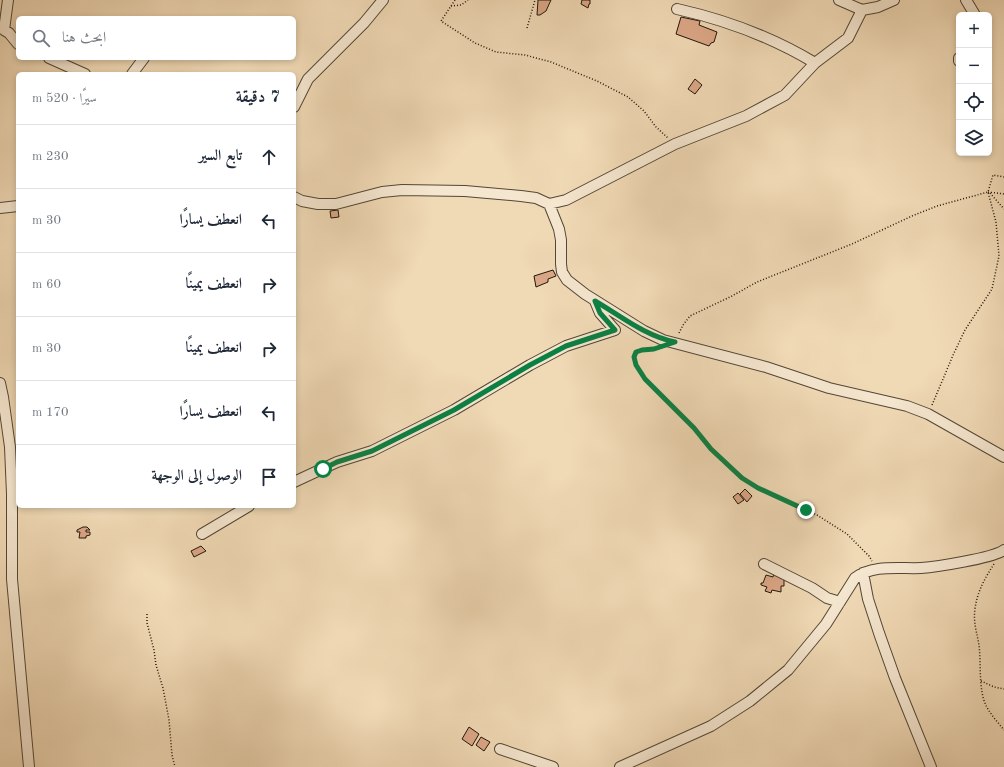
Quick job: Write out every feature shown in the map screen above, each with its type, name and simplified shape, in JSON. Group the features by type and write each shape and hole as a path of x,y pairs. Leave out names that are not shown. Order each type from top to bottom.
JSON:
{"street":[{"path":"8,0 2,31 9,33 16,42"},
{"path":"296,103 308,79 364,23 383,0"},
{"path":"840,0 862,10 878,7 894,0"},
{"path":"966,0 973,12"},
{"path":"677,8 735,25 795,51 815,63"},
{"path":"296,198 318,204 336,204 382,192 402,190 457,191 521,196 536,198 549,204 566,200 675,144 746,116 785,95 815,63 848,38 862,10"},
{"path":"54,60 80,72"},
{"path":"134,72 142,60"},
{"path":"549,204 559,229 561,240 561,264 564,276 570,284 644,331 663,340 766,366 830,388 907,406 928,414 1004,458"},
{"path":"0,208 16,206"},
{"path":"296,481 337,462 372,451 393,441 454,410 530,365 566,346 615,330 600,313 595,301"},
{"path":"0,383 10,448 12,494 12,579 30,767"},
{"path":"202,534 246,508"},
{"path":"620,767 711,726 750,701 788,670 826,624 856,578 863,573 877,570 934,567 1002,551"},
{"path":"764,564 812,588 827,598 840,602"},
{"path":"863,573 874,620 895,678 931,767"},
{"path":"500,749 553,767"}],"path":[{"path":"455,0 441,21 458,33 475,43 496,52 525,55 544,60 597,81 628,97 644,111 656,127 675,144"},
{"path":"451,6 461,5 468,0"},
{"path":"527,28 535,0"},
{"path":"928,414 941,381 965,330 992,289 999,256 996,222 988,192 993,175 1004,177"},
{"path":"988,192 1004,209"},
{"path":"877,570 869,556 847,534 817,515 758,488 742,478 711,449 694,428 645,379 636,365 634,357 636,352 654,349 675,342 683,325 690,316 757,282 852,244 937,206 988,192 1004,194"},
{"path":"1002,551 981,586 975,609 974,625 979,644 983,697 988,709 1004,730"},
{"path":"147,614 147,623 156,665 170,720 172,755 175,767"},
{"path":"981,681 994,688 1004,689"}],"building":[{"path":"538,0 551,0 546,11 540,15 537,15"},
{"path":"582,0 590,0 588,8 581,4"},
{"path":"681,17 700,21 699,25 717,32 714,42 709,46 676,34"},
{"path":"695,79 702,85 695,94 688,89"},
{"path":"338,210 339,217 331,218 330,211"},
{"path":"553,270 556,276 548,279 548,282 536,287 534,276"},
{"path":"745,489 752,496 747,502 740,494"},
{"path":"738,493 744,500 738,504 733,497"},
{"path":"87,527 90,530 86,530 86,532 90,532 90,535 86,536 86,538 79,538 80,532 77,532 77,530"},
{"path":"201,546 206,551 194,557 191,551"},
{"path":"774,573 784,579 784,586 781,586 781,592 772,590 771,593 765,591 767,587 761,585 766,575 773,577"},
{"path":"469,727 479,734 472,746 462,739"},
{"path":"481,737 490,742 484,751 476,745"}],"route":[{"path":"323,469 337,462 372,451 454,410 530,365 566,346 615,330 600,313 595,301 644,331 663,340 675,342 663,347 636,352 634,357 636,365 645,379 694,428 711,449 742,478 758,488 806,510"}]}
